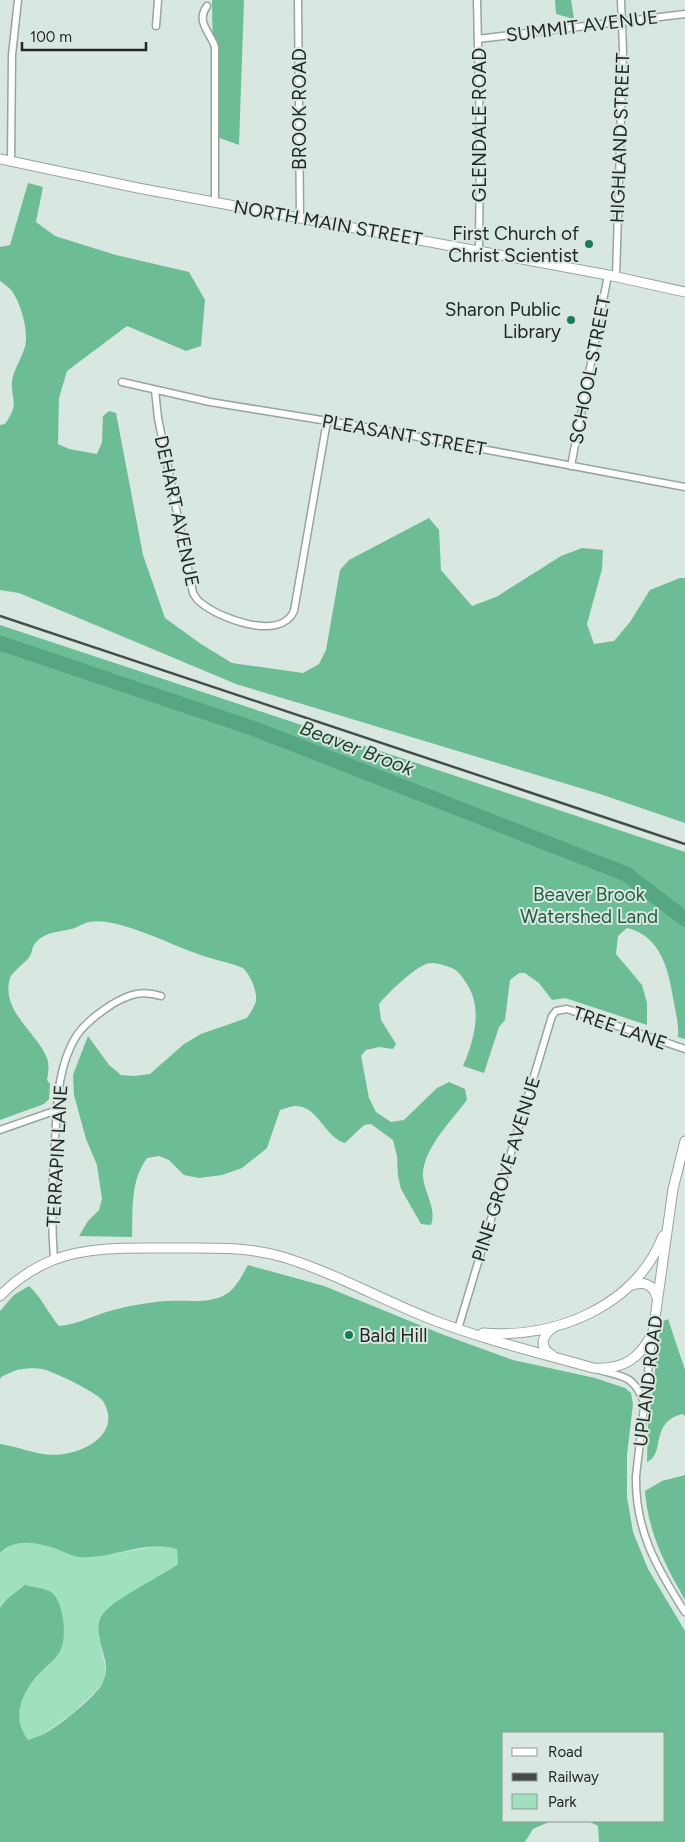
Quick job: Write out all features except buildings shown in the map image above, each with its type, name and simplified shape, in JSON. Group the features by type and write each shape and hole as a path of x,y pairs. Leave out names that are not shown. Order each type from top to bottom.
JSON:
{"main road":[{"name":"NORTH MAIN STREET","path":"0,159 215,202 612,276 685,292"},
{"name":"UPLAND ROAD","path":"653,1332 676,1172 685,1141"},
{"path":"556,1358 548,1353 542,1342 548,1331 601,1307 629,1286 650,1261 668,1222"},
{"path":"0,1296 18,1280 54,1260 85,1252 119,1249 222,1248 262,1252 318,1269 433,1320 593,1368 615,1368 629,1361 640,1352 653,1332"},
{"path":"629,1286 641,1283 647,1284 653,1287 658,1300"},
{"path":"458,1329 506,1334 556,1326"}],"street":[{"path":"11,162 12,55 18,0"},
{"path":"156,26 158,0"},
{"name":"BROOK ROAD","path":"298,0 300,218"},
{"name":"GLENDALE ROAD","path":"477,0 479,251"},
{"name":"HIGHLAND STREET","path":"612,276 623,21 620,0"},
{"path":"207,6 203,16 204,28 213,40 215,48 215,202"},
{"name":"SUMMIT AVENUE","path":"478,39 685,14"},
{"name":"SCHOOL STREET","path":"571,466 612,276"},
{"name":"PLEASANT STREET","path":"122,382 210,402 327,421 685,487"},
{"name":"DEHART AVENUE","path":"155,390 158,418 192,593 201,603 226,616 263,627 274,627 281,624 290,618 294,612 327,421"},
{"name":"TERRAPIN LANE","path":"54,1260 52,1180 57,1110 64,1066 77,1034 88,1022 109,1006 132,994 142,992 162,996"},
{"name":"TREE LANE","path":"556,1011 567,1009 685,1049"},
{"name":"PINE GROVE AVENUE","path":"458,1329 552,1016 556,1011"},
{"path":"0,1130 57,1110"},
{"name":"UPLAND ROAD","path":"653,1332 636,1476 638,1513 649,1549 662,1575 685,1612"},
{"path":"593,1368 632,1381 637,1385 644,1401"}],"green space":[{"path":"212,0 244,0 239,145 214,136"},
{"path":"555,0 571,0 574,19 556,14"},
{"path":"28,183 43,187 36,222 55,236 116,255 189,272 205,300 201,346 186,351 127,326 67,371 59,398 58,444 69,449 97,454 102,442 103,416 109,411 116,413 143,555 165,618 201,644 232,663 303,673 319,664 326,650 340,570 349,560 429,518 439,530 441,570 472,606 496,597 561,556 582,548 603,550 602,569 587,624 594,644 614,641 630,622 650,590 680,578 685,578 685,823 600,794 236,684 19,593 0,590 0,425 5,424 13,409 13,376 24,351 26,333 15,296 0,281 0,247 10,245"},
{"name":"Beaver Brook Watershed Land","path":"0,625 685,852 685,1039 678,1037 678,1024 672,991 662,957 648,939 639,932 627,928 618,936 616,954 642,985 647,1003 647,1025 565,998 552,1000 539,983 525,973 519,973 510,980 505,1020 499,1027 484,1073 463,1066 471,1046 476,1014 472,994 467,984 459,973 452,968 429,963 408,976 379,1004 381,1020 396,1044 393,1049 379,1047 366,1050 361,1056 369,1098 376,1112 391,1122 404,1120 437,1088 449,1082 465,1089 467,1100 439,1136 427,1156 424,1166 424,1182 432,1213 431,1225 421,1224 401,1189 393,1140 371,1124 364,1125 345,1143 331,1134 310,1111 303,1107 295,1106 280,1110 267,1148 242,1168 222,1175 199,1178 184,1175 169,1160 159,1156 147,1158 135,1186 132,1237 79,1236 88,1221 99,1210 102,1199 97,1165 86,1139 74,1095 73,1075 88,1036 109,1065 121,1075 150,1074 184,1044 201,1034 247,1018 255,1003 256,992 249,976 241,967 202,956 144,932 114,923 89,922 41,937 33,946 30,956 10,978 8,990 15,1012 37,1041 48,1061 49,1099 44,1104 0,1120"},
{"path":"248,1265 324,1286 444,1335 513,1360 595,1378 625,1388 631,1393 633,1404 627,1455 627,1497 633,1532 648,1569 685,1631 685,1842 599,1842 598,1826 590,1822 665,1822 665,1732 502,1732 502,1822 549,1822 533,1829 525,1842 0,1842 0,1608 7,1599 25,1585 51,1592 59,1603 62,1612 64,1630 62,1647 56,1657 33,1681 21,1703 20,1725 28,1740 42,1735 65,1720 101,1686 106,1674 106,1666 99,1626 100,1619 105,1612 123,1597 178,1564 177,1549 153,1546 103,1556 79,1557 35,1543 20,1543 6,1548 0,1553 0,1444 47,1455 74,1452 93,1443 100,1437 108,1421 108,1412 103,1401 93,1393 42,1369 20,1369 1,1377 0,1380 0,1311 14,1295 29,1286 59,1326 143,1304 168,1301 212,1300 224,1296 239,1280"},
{"path":"668,1319 685,1370 685,1416 682,1414 672,1418 665,1424 661,1431 656,1452 653,1458 647,1462 648,1427 661,1322"},
{"path":"685,1475 685,1600 659,1548 650,1520 645,1491 662,1481"},
{"path":"15,1543 34,1543 94,1557 163,1545 177,1549 178,1565 113,1605 99,1637 106,1671 102,1685 73,1713 42,1735 27,1740 20,1727 21,1705 30,1685 60,1651 0,1608 0,1553"}],"waterway":[{"name":"Beaver Brook","path":"0,643 255,729 626,874 685,919"}],"railway":[{"path":"0,616 685,844"}],"place":[{"name":"First Church of Christ Scientist","path":"589,244"},
{"name":"Sharon Public Library","path":"571,320"},
{"name":"Bald Hill","path":"349,1335"}]}
